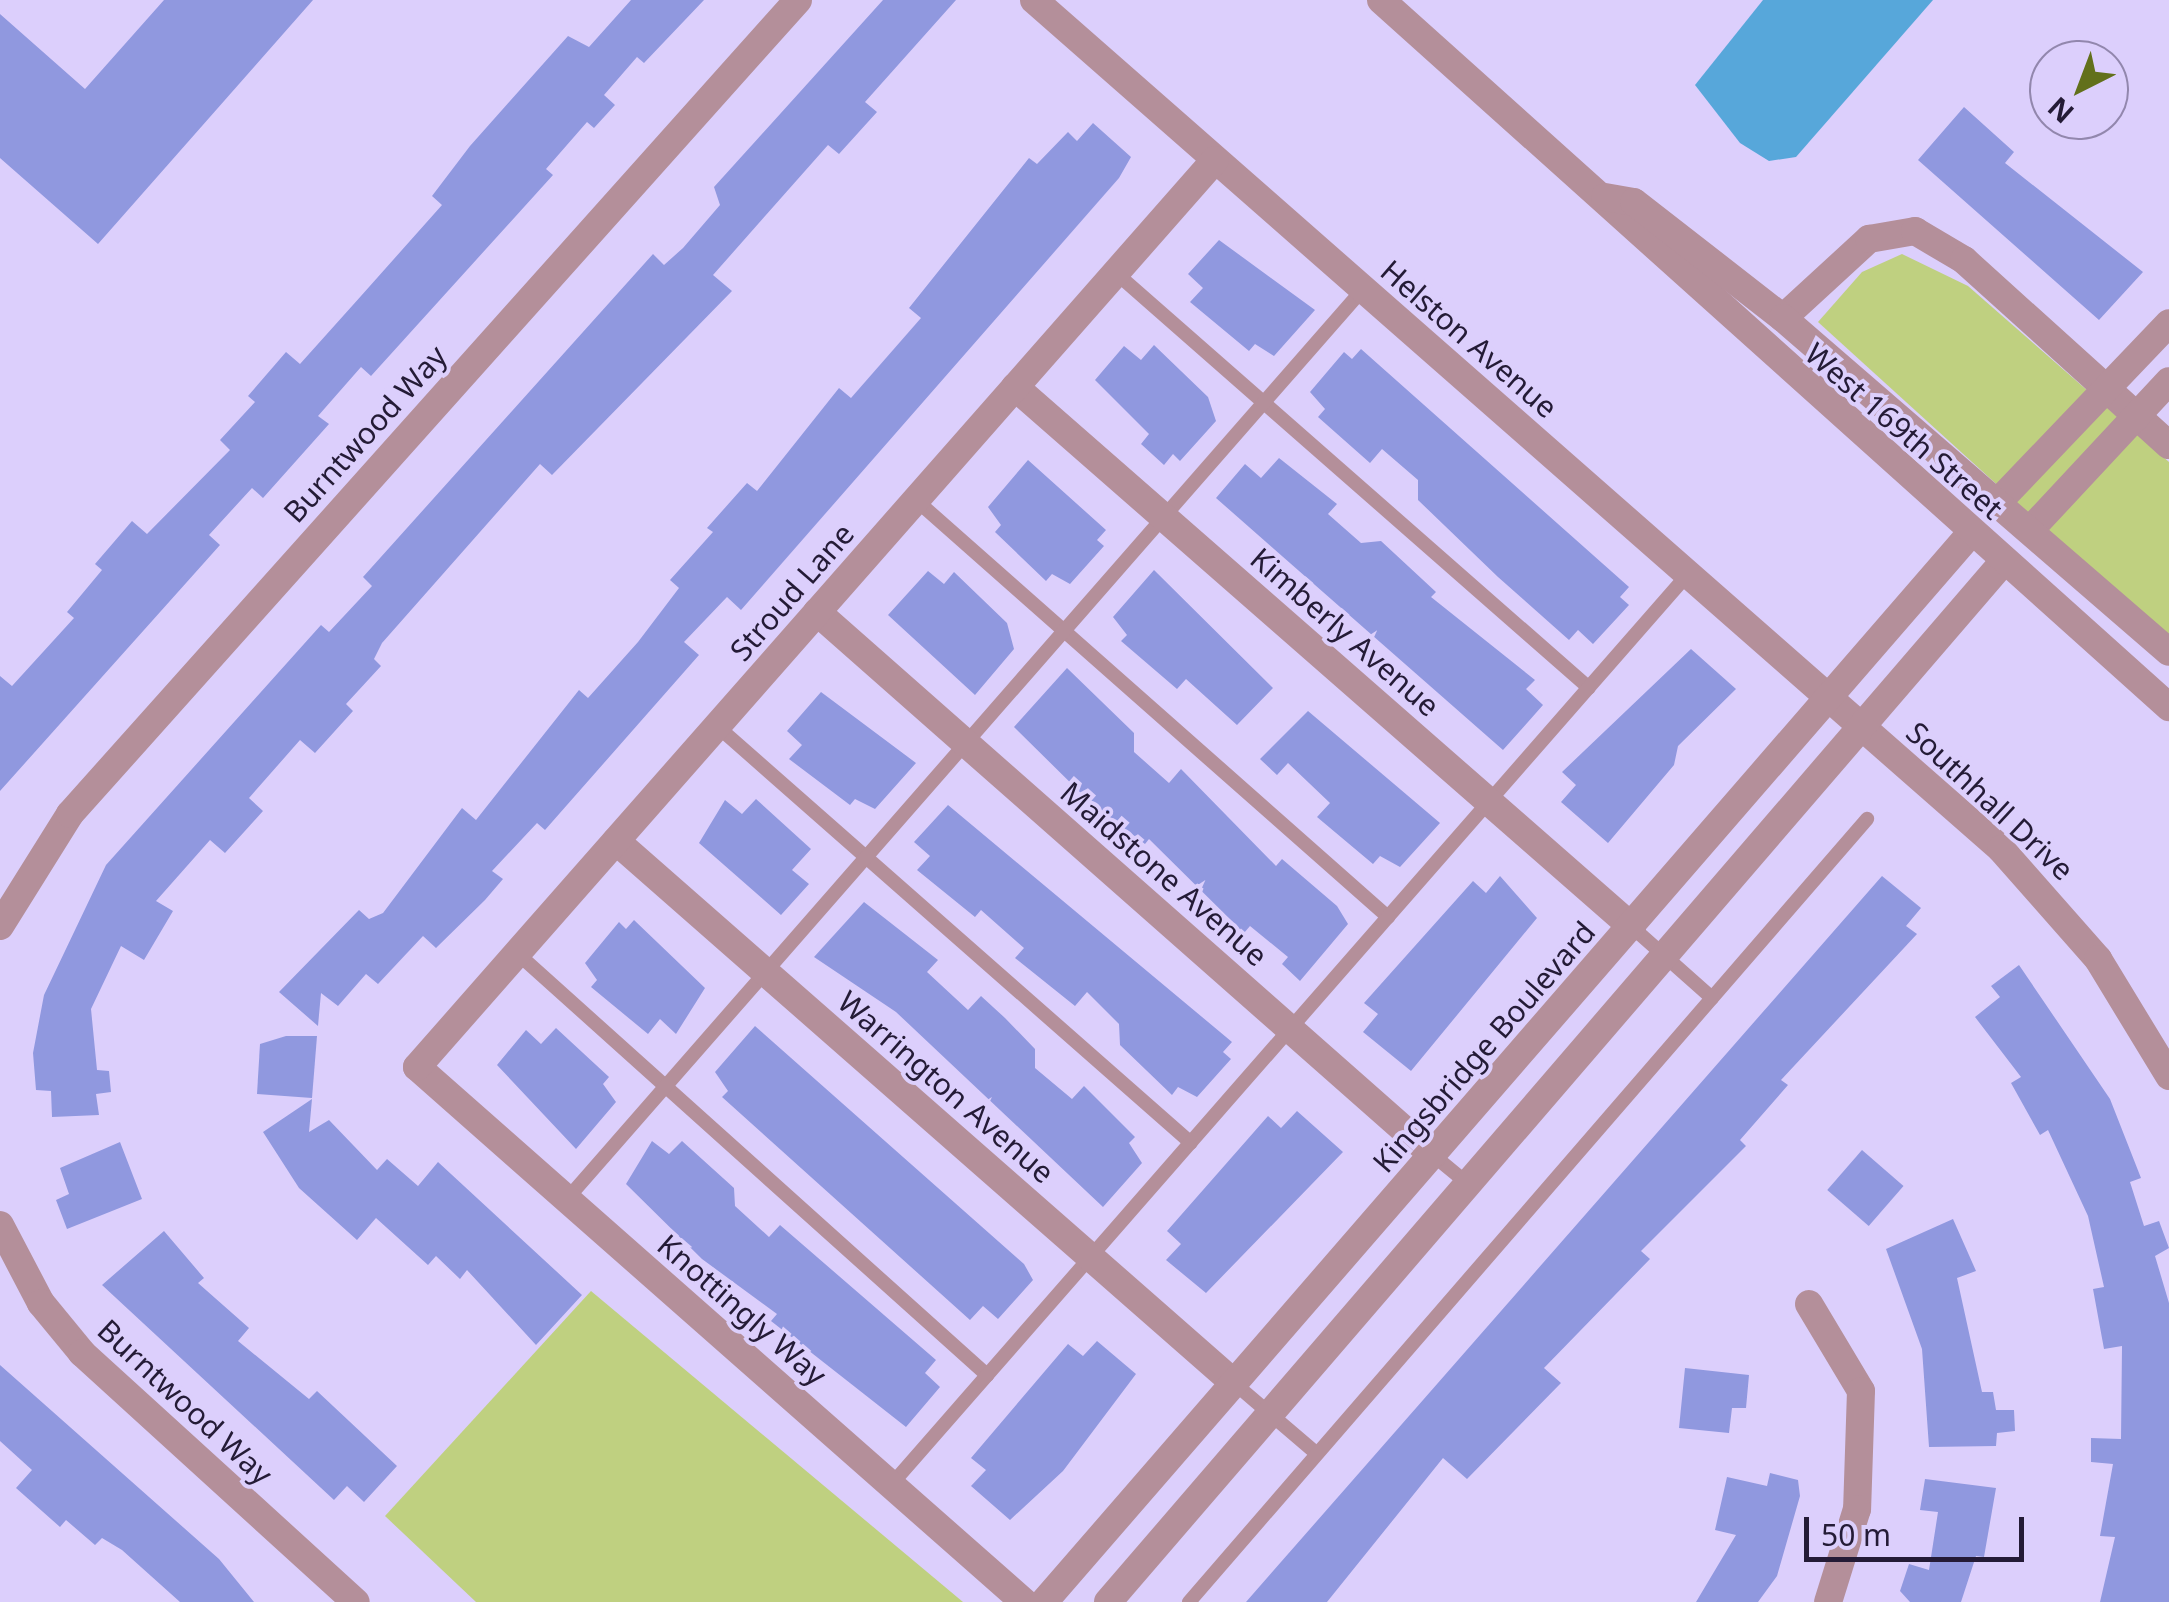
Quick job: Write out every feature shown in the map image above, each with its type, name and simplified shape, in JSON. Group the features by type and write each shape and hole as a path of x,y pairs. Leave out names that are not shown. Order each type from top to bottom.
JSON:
{"street":[{"name":"Burntwood Way","path":"0,926 70,814 798,0"},
{"name":"Helston Avenue","path":"1034,0 1861,727"},
{"name":"West 169th Street","path":"1380,0 1605,197 1618,222 2169,707"},
{"name":"Stroud Lane","path":"417,1067 1216,160"},
{"name":"West 169th Street","path":"1605,197 1634,202 1783,318 2169,652"},
{"path":"1783,318 1869,239 1914,231 1964,260 2169,445"},
{"path":"1999,501 2103,385 2169,323"},
{"path":"2031,529 2169,380"},
{"name":"Kimberly Avenue","path":"1015,387 1632,926"},
{"name":"Kingsbridge Boulevard","path":"1044,1602 1971,533"},
{"path":"1108,1602 2004,561"},
{"name":"Maidstone Avenue","path":"817,612 1433,1155"},
{"name":"Southhall Drive","path":"1861,727 2034,882 2098,959 2169,1076"},
{"name":"Warrington Avenue","path":"616,841 1234,1383"},
{"name":"Knottingly Way","path":"417,1067 1024,1602"},
{"name":"Burntwood Way","path":"0,1225 41,1303 82,1353 356,1602"},
{"path":"1808,1304 1860,1391 1857,1509 1828,1602"}],"lane":[{"path":"1116,273 1589,688"},
{"path":"568,1199 1363,290"},
{"path":"916,500 1388,917"},
{"path":"1971,533 1999,501"},
{"path":"2004,561 2031,529"},
{"path":"891,1485 1688,575"},
{"path":"717,726 1190,1143"},
{"path":"1189,1602 1867,819"},
{"path":"1632,926 1712,998"},
{"path":"517,954 987,1375"},
{"name":"Maidstone Avenue","path":"1433,1155 1468,1184"},
{"path":"1234,1383 1316,1453"}],"green space":[{"path":"1902,254 1968,286 2169,462 2169,641 1818,322 1862,272"},
{"path":"591,1291 963,1602 476,1602 385,1516"}],"water":[{"path":"1763,0 1933,0 1796,157 1769,161 1740,143 1695,85"}],"building":[{"path":"164,0 313,0 98,244 0,158 0,14 85,89"},
{"path":"631,0 704,0 644,63 637,57 604,95 615,105 594,128 587,122 546,169 553,175 371,376 361,367 318,416 329,424 263,498 252,488 209,535 220,545 0,791 0,676 12,686 74,618 67,612 102,570 95,564 132,521 147,534 230,450 220,440 255,402 248,396 286,352 300,364 442,205 432,196 470,146 568,36 589,47"},
{"path":"883,0 956,0 865,102 877,112 839,154 828,145 713,275 732,291 552,475 540,464 382,643 374,659 381,666 346,704 353,711 315,753 300,740 249,798 263,811 225,853 210,840 156,901 173,911 144,960 121,946 91,1009 97,1070 109,1071 111,1092 96,1094 99,1115 52,1117 51,1091 36,1090 33,1053 44,995 106,865 321,625 329,632 372,586 363,577 653,254 664,265 683,248 720,205 714,187"},
{"path":"1964,107 2014,152 2005,163 2143,272 2099,320 1918,160"},
{"path":"1093,123 1131,157 1119,178 741,610 727,597 684,642 699,655 545,830 537,823 492,871 503,879 485,900 436,948 423,936 378,984 366,974 338,1006 321,993 318,1026 279,992 359,910 369,919 383,913 462,808 476,820 579,690 588,698 638,642 679,588 670,580 713,532 707,528 747,483 757,491 839,388 851,398 921,318 909,308 1029,158 1037,164 1068,132 1077,141"},
{"path":"1219,240 1315,310 1274,356 1255,344 1249,351 1190,302 1203,288 1188,274"},
{"path":"1154,345 1208,397 1216,421 1180,461 1173,454 1164,465 1141,444 1149,434 1095,380 1124,346 1141,360"},
{"path":"1361,349 1629,587 1620,597 1629,605 1593,644 1578,630 1569,640 1498,577 1418,500 1418,480 1382,449 1370,463 1318,417 1325,409 1310,392 1344,352 1352,359"},
{"path":"1279,458 1337,504 1328,514 1361,543 1381,541 1436,592 1431,597 1535,680 1526,689 1543,705 1503,750 1216,498 1245,464 1261,478"},
{"path":"1028,460 1106,530 1097,540 1104,546 1070,584 1052,574 1046,581 995,532 1001,525 988,507"},
{"path":"1154,570 1273,688 1237,725 1186,679 1177,689 1121,641 1127,635 1113,617"},
{"path":"928,571 944,584 954,572 1007,623 1014,649 975,695 888,615"},
{"path":"1691,649 1736,689 1678,746 1674,765 1608,843 1561,802 1576,785 1562,772"},
{"path":"1067,668 1134,733 1134,752 1169,783 1181,769 1276,866 1282,859 1337,906 1348,924 1300,981 1282,964 1288,957 1250,926 1244,933 1149,839 1145,844 1090,802 1014,727"},
{"path":"821,692 916,763 875,809 855,799 850,805 789,759 802,745 787,731"},
{"path":"1308,711 1440,823 1400,867 1380,856 1373,864 1317,817 1330,803 1288,763 1277,775 1260,759"},
{"path":"756,799 811,849 792,870 809,884 781,915 699,843 725,800 742,814"},
{"path":"948,805 1232,1042 1223,1052 1231,1059 1197,1097 1178,1087 1172,1095 1120,1045 1119,1024 1087,992 1075,1006 1015,958 1024,948 981,910 975,917 917,870 930,856 914,842"},
{"path":"1500,876 1537,918 1411,1071 1363,1032 1378,1014 1364,1003 1473,881 1486,893"},
{"path":"1882,876 1921,908 1906,926 1917,934 1781,1080 1788,1085 1740,1140 1746,1146 1641,1251 1650,1259 1544,1368 1561,1383 1467,1479 1443,1458 1327,1602 1246,1602"},
{"path":"864,902 938,960 927,972 968,1010 981,996 1035,1049 1035,1068 1072,1099 1084,1086 1135,1137 1129,1143 1142,1163 1103,1207 896,1012 814,957"},
{"path":"634,920 705,988 676,1034 660,1019 648,1034 591,987 597,980 585,963 619,922 626,929"},
{"path":"2019,965 2110,1099 2141,1178 2130,1182 2144,1226 2159,1221 2169,1248 2155,1256 2169,1303 2169,1602 2100,1602 2115,1537 2100,1536 2113,1464 2091,1462 2091,1438 2121,1439 2122,1346 2104,1349 2093,1289 2104,1287 2088,1216 2048,1130 2040,1135 2011,1083 2021,1077 1975,1017 2000,997 1991,986"},
{"path":"755,1026 1024,1264 1033,1280 998,1319 983,1306 970,1320 722,1097 728,1091 715,1072"},
{"path":"556,1028 609,1077 603,1084 616,1102 576,1149 497,1065 526,1030 541,1044"},
{"path":"286,1036 317,1036 312,1098 257,1094 260,1044"},
{"path":"312,1099 309,1132 329,1120 377,1170 387,1159 418,1186 438,1162 582,1295 536,1345 467,1270 460,1279 436,1256 428,1265 376,1218 357,1240 299,1188 263,1132"},
{"path":"1297,1111 1343,1152 1206,1293 1166,1260 1181,1244 1167,1231 1268,1116 1281,1128"},
{"path":"652,1141 669,1154 682,1141 734,1188 735,1206 769,1237 780,1225 936,1360 925,1373 940,1387 906,1427 771,1321 777,1314 702,1259 626,1184"},
{"path":"120,1142 142,1199 67,1229 56,1200 69,1194 60,1168"},
{"path":"1862,1150 1904,1186 1869,1226 1827,1190"},
{"path":"1953,1219 1976,1271 1957,1278 1982,1392 1993,1392 1996,1410 2014,1410 2015,1431 1997,1433 1996,1446 1929,1447 1922,1349 1886,1249"},
{"path":"164,1231 204,1278 198,1283 249,1328 238,1341 309,1399 317,1391 397,1466 364,1502 347,1486 334,1500 102,1285"},
{"path":"1097,1341 1136,1374 1063,1471 1010,1520 971,1486 986,1470 971,1458 1068,1344 1083,1356"},
{"path":"0,1365 219,1559 254,1602 180,1602 122,1550 102,1538 95,1545 66,1520 60,1527 16,1488 32,1470 0,1441"},
{"path":"1685,1368 1749,1375 1746,1408 1732,1408 1729,1433 1679,1428"},
{"path":"1770,1473 1798,1480 1800,1496 1777,1576 1758,1602 1696,1602 1736,1535 1715,1530 1727,1477 1767,1486"},
{"path":"1925,1479 1996,1488 1984,1557 1976,1556 1961,1602 1910,1602 1900,1591 1909,1564 1929,1570 1938,1512 1920,1510"}]}
